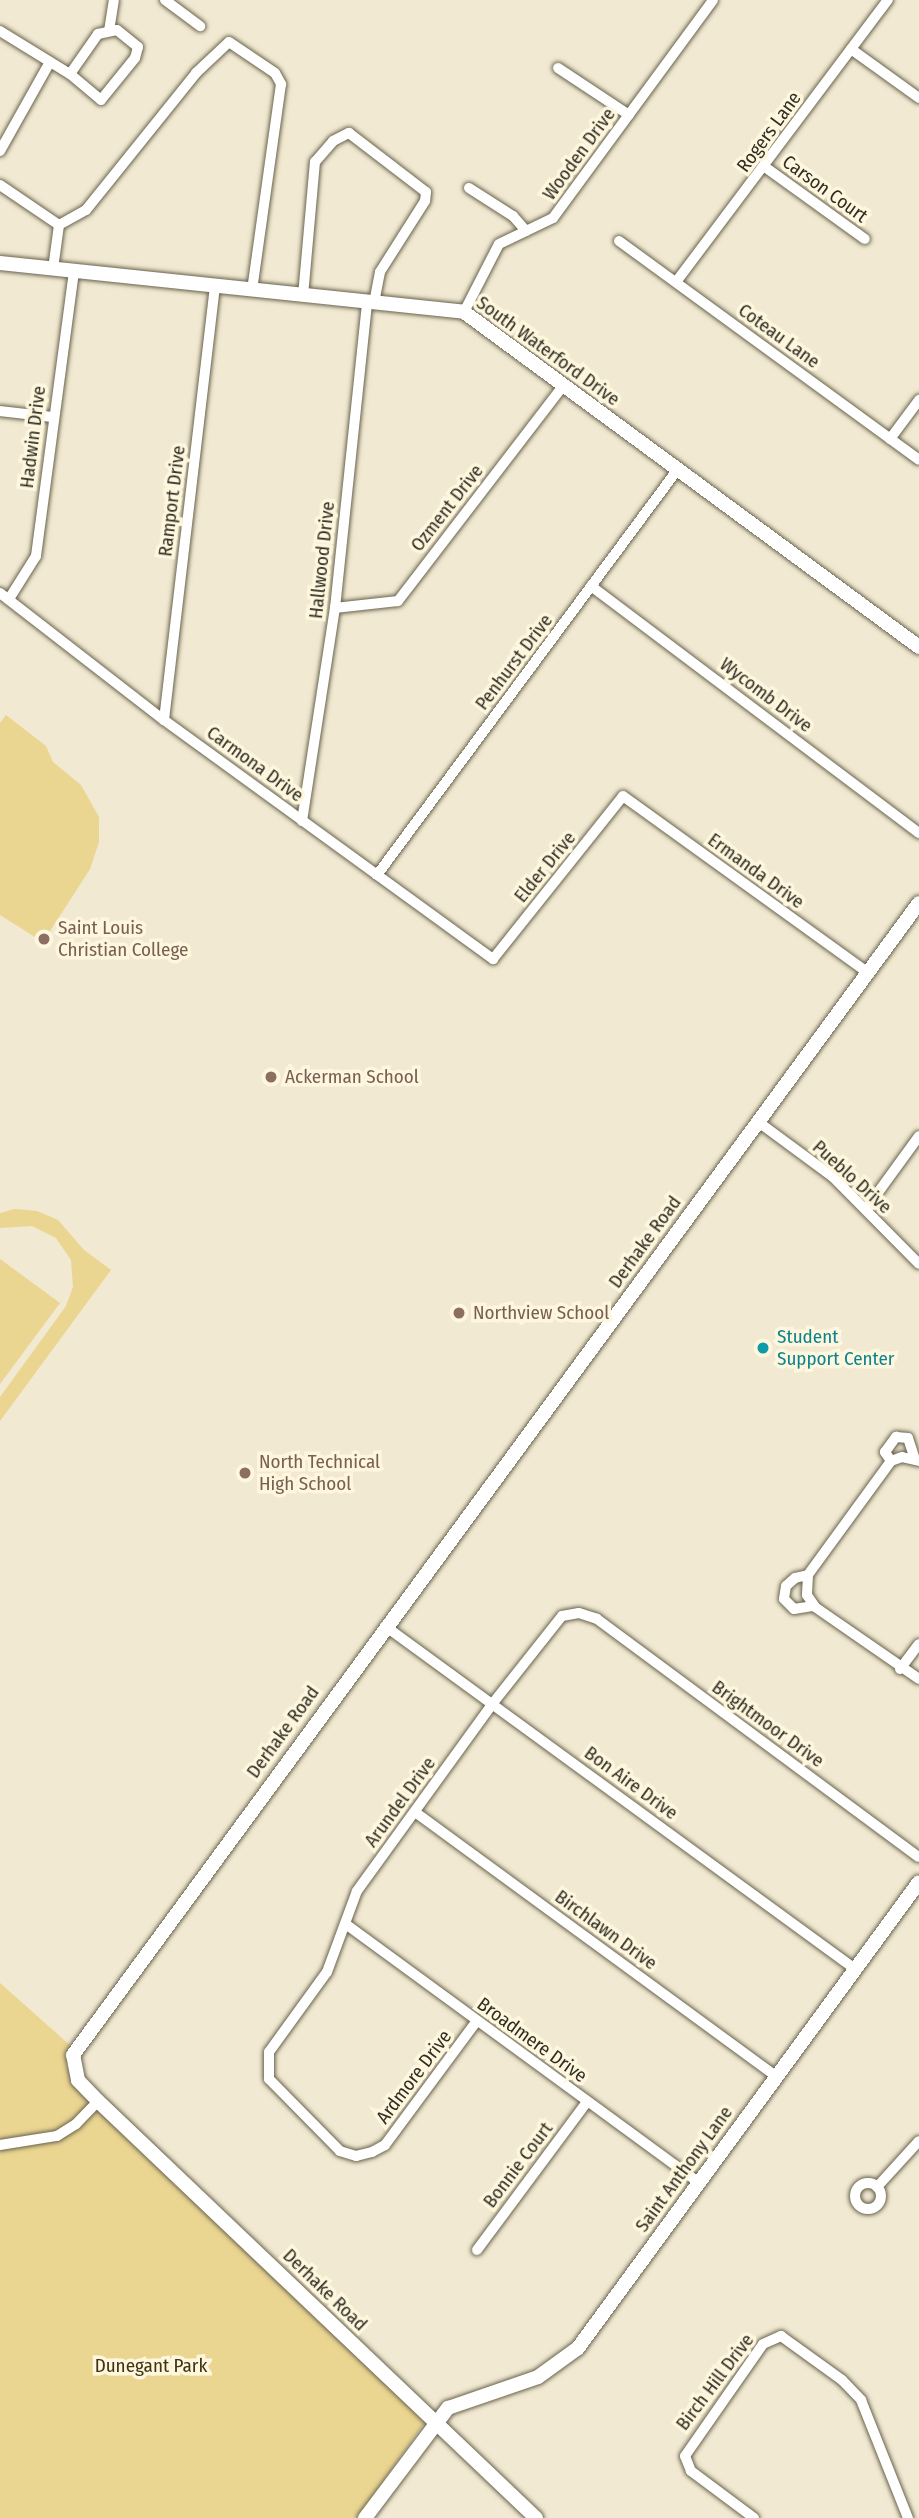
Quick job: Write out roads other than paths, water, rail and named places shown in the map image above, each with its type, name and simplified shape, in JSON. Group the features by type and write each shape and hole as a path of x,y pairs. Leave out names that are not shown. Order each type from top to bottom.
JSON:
{"street":[{"path":"109,31 114,0"},
{"path":"165,0 200,26"},
{"name":"Rogers Lane","path":"676,282 888,0"},
{"name":"Wooden Drive","path":"464,312 499,244 553,218 710,1"},
{"path":"0,31 70,74 101,100 135,58 138,47 117,30 98,34 70,74"},
{"path":"59,225 86,210 196,73 229,42 275,74 281,84 252,291"},
{"path":"851,49 919,98"},
{"path":"0,151 50,62"},
{"path":"558,68 629,115"},
{"name":"Hallwood Drive","path":"302,821 335,608 370,303 380,272 425,201 426,191 349,133 333,141 315,162 303,296"},
{"name":"Carson Court","path":"765,167 865,239"},
{"path":"0,185 59,225"},
{"path":"469,188 513,216 526,231"},
{"path":"53,269 59,225"},
{"name":"Coteau Lane","path":"619,241 919,460"},
{"name":"South Waterford Drive","path":"0,263 464,312 919,647"},
{"name":"Hadwin Drive","path":"4,596 36,556 52,417 74,271"},
{"name":"Ramport Drive","path":"164,720 215,287"},
{"name":"Ozment Drive","path":"335,608 398,601 564,385"},
{"path":"890,439 919,401"},
{"path":"0,411 52,417"},
{"name":"Penhurst Drive","path":"377,875 678,469"},
{"name":"Wycomb Drive","path":"592,586 919,833"},
{"name":"Carmona Drive","path":"4,596 164,720 493,959"},
{"name":"Elder Drive","path":"493,959 624,796"},
{"name":"Ermanda Drive","path":"624,796 868,973"},
{"name":"Derhake Road","path":"536,2518 98,2101 78,2080 73,2055 384,1626 592,1350 919,903"},
{"name":"Pueblo Drive","path":"757,1121 833,1177 919,1264"},
{"path":"866,1209 919,1136"},
{"path":"891,1461 885,1451 896,1437 908,1438 916,1459 891,1461 808,1575 807,1595 814,1606 900,1669 919,1679"},
{"path":"808,1575 794,1577 786,1586 784,1599 793,1609 814,1606"},
{"name":"Arundel Drive","path":"269,2052 327,1972 347,1925 357,1891 493,1703 562,1616 579,1613 597,1619"},
{"name":"Brightmoor Drive","path":"597,1619 919,1857"},
{"name":"Bon Aire Drive","path":"384,1626 855,1969"},
{"path":"900,1669 919,1644"},
{"name":"Birchlawn Drive","path":"415,1812 776,2076"},
{"name":"Saint Anthony Lane","path":"365,2518 448,2408 462,2400 538,2377 578,2348 919,1882"},
{"name":"Broadmere Drive","path":"347,1925 698,2182"},
{"name":"Ardmore Drive","path":"269,2052 265,2064 278,2093 340,2151 356,2155 385,2145 477,2022"},
{"path":"0,2145 57,2136 76,2124 98,2101"},
{"name":"Bonnie Court","path":"477,2250 587,2102"},
{"path":"877,2186 919,2141"},
{"name":"Birch Hill Drive","path":"754,2518 691,2471 685,2456 763,2344 781,2336 790,2340 861,2400 908,2518"}],"place":[{"name":"Saint Louis Christian College","path":"44,939"},
{"name":"Ackerman School","path":"271,1077"},
{"name":"Northview School","path":"459,1313"},
{"name":"Student Support Center","path":"763,1348"},
{"name":"North Technical High School","path":"245,1473"}],"park label":[{"name":"Dunegant Park","path":"151,2366"}]}
